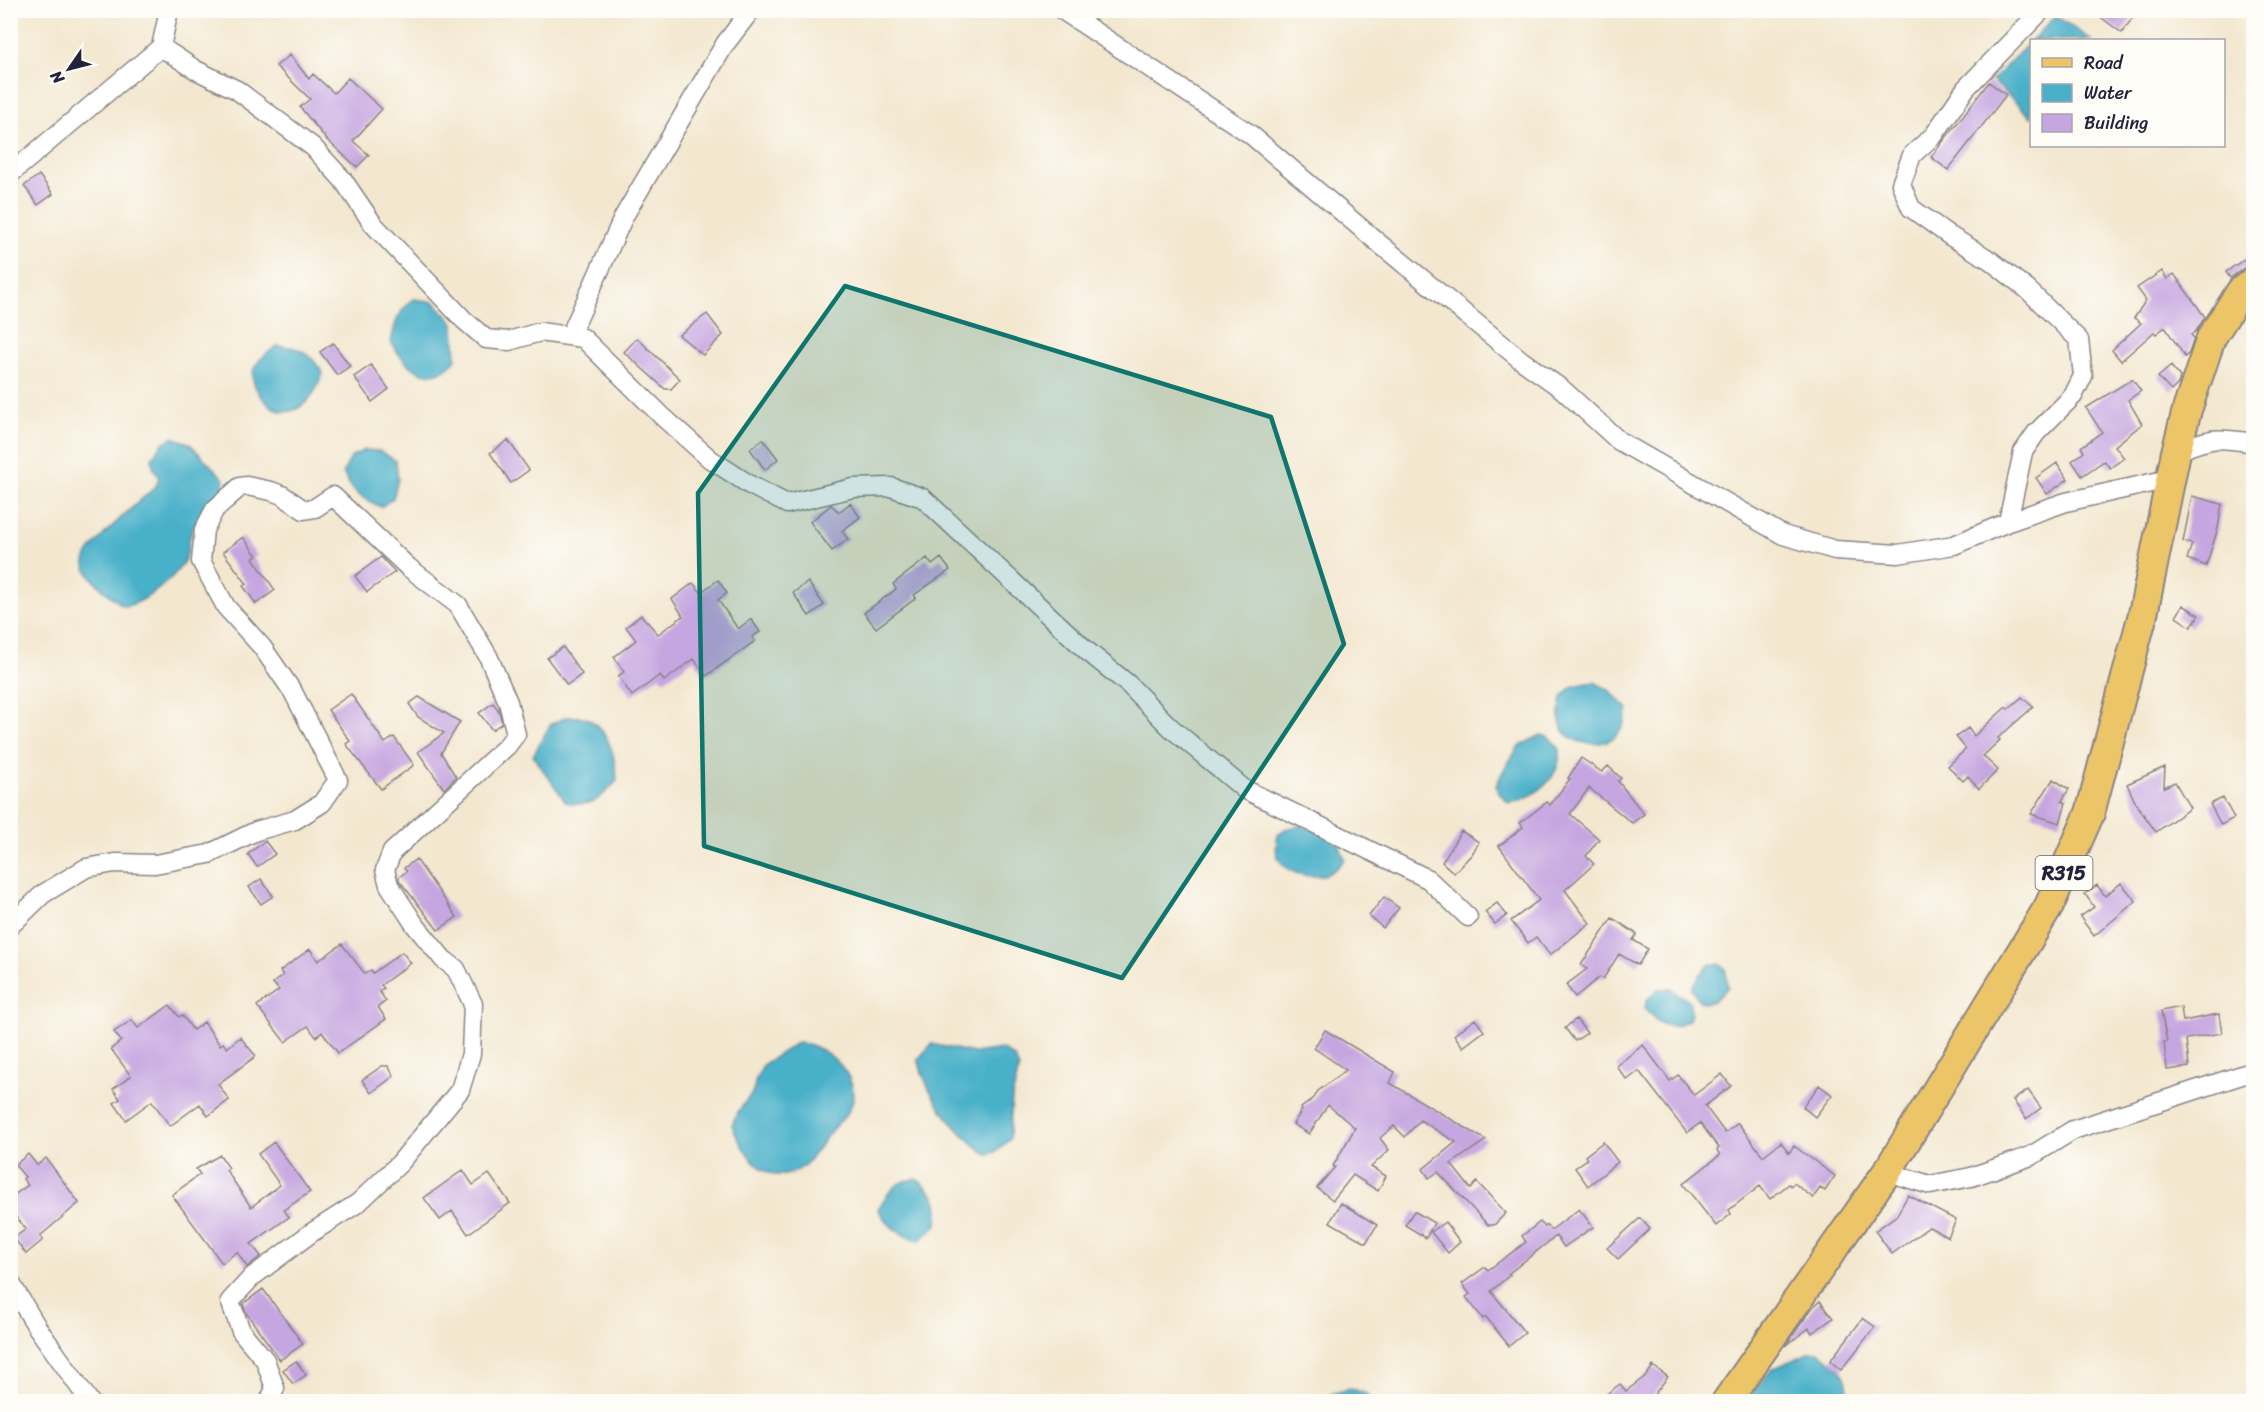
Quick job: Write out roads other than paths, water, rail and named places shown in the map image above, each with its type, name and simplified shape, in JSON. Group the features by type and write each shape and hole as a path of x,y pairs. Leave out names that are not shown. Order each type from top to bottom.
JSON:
{"main road":[{"name":"R315","path":"1726,1401 1887,1172 2049,906 2090,813 2143,614 2173,466 2187,410 2211,338 2241,291 2253,281"}],"street":[{"path":"10,174 161,47 169,10"},
{"path":"570,336 624,216 725,44 751,10"},
{"path":"1062,10 1250,134 1521,360 1562,389 1618,441 1783,535 1835,550 1898,554 1954,545 2008,522 2173,466 2205,440 2223,438 2253,444"},
{"path":"2008,522 2023,452 2036,433 2073,396 2083,375 2079,340 2028,290 1990,260 1950,236 1911,208 1901,184 1912,155 1934,135 1966,88 2042,10"},
{"path":"161,47 196,70 237,90 313,147 343,180 373,225 464,320 486,339 509,341 540,332 583,338 710,459 750,485 787,504 853,489 882,487 891,487 923,498 1079,644 1128,684 1170,727 1244,789 1428,879 1468,917"},
{"path":"10,926 43,894 86,868 115,863 154,864 208,854 256,831 295,820 322,803 338,780 293,692 262,647 226,607 201,561 204,530 215,509 240,487 247,486 282,495 303,510 315,507 333,496 408,567 458,605 488,656 508,702 516,734 507,746 392,852 385,870 389,885 401,905 443,959 456,969 473,1004 471,1054 460,1090 400,1163 358,1203 311,1233 252,1277 230,1301 241,1331 265,1360 275,1388 269,1401"},
{"path":"1887,1172 1930,1185 1971,1177 2031,1156 2073,1130 2253,1071"},
{"path":"10,1282 37,1327 90,1401"}],"water":[{"path":"2056,16 2090,39 2033,39"},
{"path":"2030,42 2030,116 1992,80"},
{"path":"414,299 434,302 454,323 456,359 447,368 437,373 428,374 412,367 397,352 391,342 398,318 404,308"},
{"path":"277,346 299,349 313,360 323,373 312,395 297,409 279,410 270,405 260,395 253,382 256,365"},
{"path":"172,437 189,443 224,479 223,493 196,522 181,567 149,596 131,605 123,606 91,576 85,565 86,558 102,536 156,486 159,477 153,467 152,458 163,443"},
{"path":"365,450 380,451 396,461 398,480 393,498 381,507 358,494 343,472 352,456"},
{"path":"1594,682 1608,689 1628,709 1623,726 1617,735 1595,744 1578,741 1571,737 1565,732 1560,722 1562,697 1573,686"},
{"path":"566,717 584,717 594,723 606,737 613,754 617,781 600,798 590,803 566,802 533,756 550,725"},
{"path":"1541,735 1549,737 1560,749 1555,771 1546,784 1532,795 1509,803 1498,792 1496,786 1502,773 1519,746"},
{"path":"1303,825 1336,837 1345,859 1337,868 1325,874 1310,876 1295,873 1283,865 1276,847 1278,835 1285,829"},
{"path":"1710,964 1719,964 1725,968 1728,987 1718,997 1704,1003 1696,996 1692,988"},
{"path":"1658,989 1671,989 1690,1002 1689,1020 1669,1026 1655,1019 1645,1008 1647,1000"},
{"path":"798,1042 824,1052 840,1065 851,1083 852,1102 846,1115 805,1165 789,1174 778,1175 767,1172 758,1165 742,1146 732,1125 737,1113 753,1092 756,1079 764,1064"},
{"path":"932,1044 974,1053 1002,1049 1014,1057 1019,1068 1012,1097 1010,1139 997,1151 987,1155 964,1135 944,1113 928,1087 918,1059"},
{"path":"917,1179 933,1194 938,1209 937,1225 919,1241 895,1229 878,1209 889,1192 898,1184"},
{"path":"1810,1352 1820,1352 1842,1373 1847,1385 1846,1401 1744,1402 1772,1369"},
{"path":"1350,1388 1367,1394 1371,1401 1312,1401"}]}
